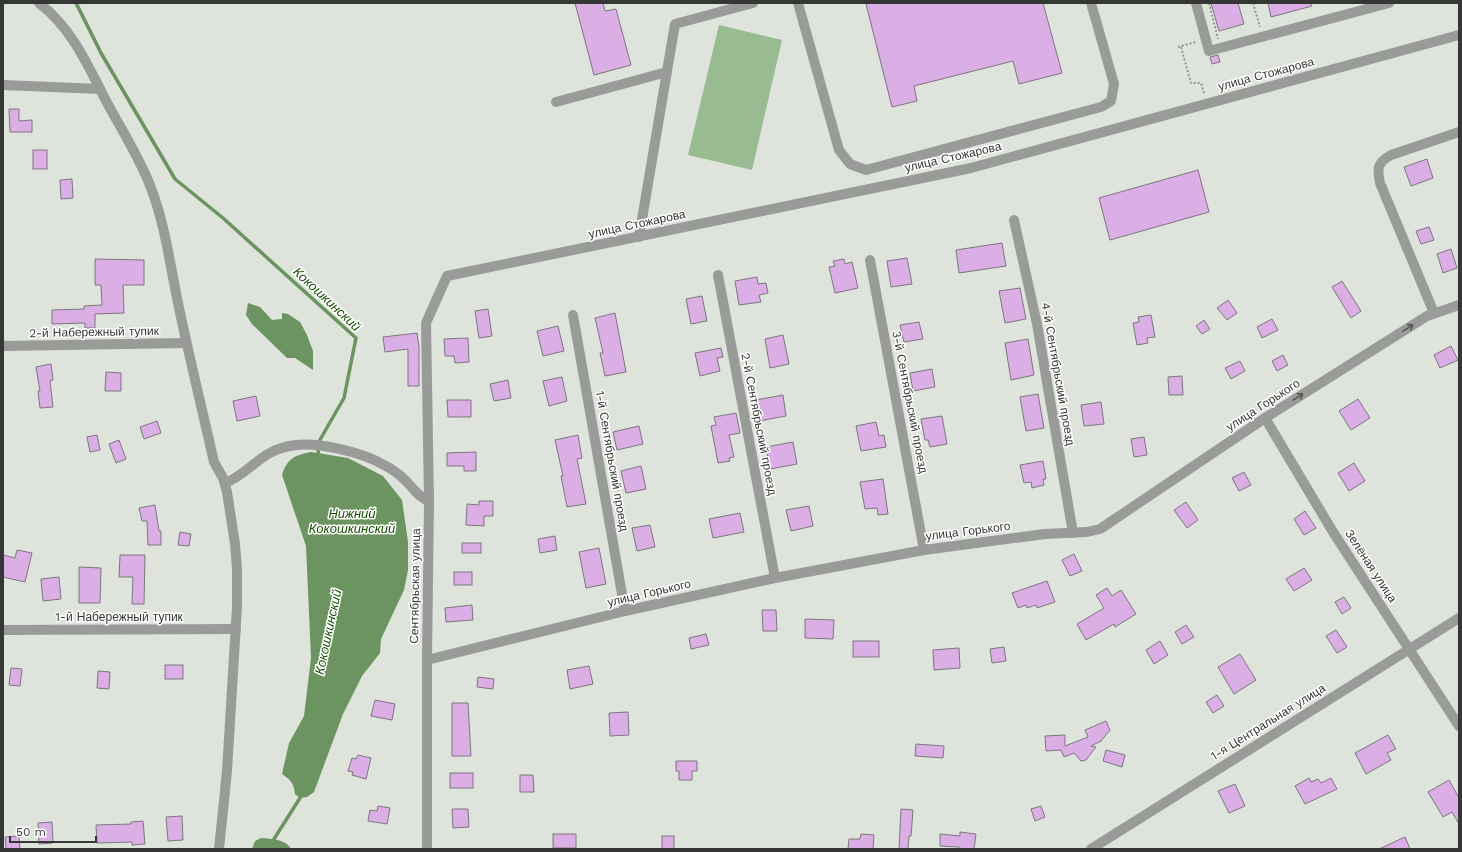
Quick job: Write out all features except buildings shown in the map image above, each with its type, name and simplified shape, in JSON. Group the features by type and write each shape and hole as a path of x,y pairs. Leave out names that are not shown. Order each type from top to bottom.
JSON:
{"street":[{"path":"39,3 52,14 73,39 91,68 100,89 138,158 152,189 214,462 225,483 237,554 237,607 227,771 218,849"},
{"path":"639,237 675,24 753,3"},
{"path":"798,3 839,150 850,164 866,170 1101,107 1111,101 1114,84 1091,3"},
{"path":"1196,3 1209,51 1389,3"},
{"name":"улица Стожарова","path":"426,323 447,276 971,168 1459,34"},
{"path":"556,102 666,72"},
{"path":"3,84 100,89"},
{"path":"1434,313 1380,183 1378,174 1379,166 1391,155 1459,132"},
{"name":"4-й Сентябрьский проезд","path":"1014,220 1037,324 1073,534"},
{"name":"3-й Сентябрьский проезд","path":"870,260 924,550"},
{"name":"2-й Сентябрьский проезд","path":"718,275 775,578"},
{"name":"улица Горького","path":"427,660 625,611 775,578 924,550 1045,534 1073,534 1093,531 1109,523 1265,418 1434,313 1459,304"},
{"name":"1-й Сентябрьский проезд","path":"573,315 625,611"},
{"name":"Сентябрьская улица","path":"426,323 429,501 427,849"},
{"name":"2-й Набережный тупик","path":"3,346 186,343"},
{"name":"Зелёная улица","path":"1265,418 1333,532 1410,648 1459,726"},
{"path":"225,483 237,477 273,451 296,445 317,445 354,454 383,464 405,481 420,496 429,501"},
{"name":"1-я Центральная улица","path":"1091,849 1459,618"},
{"name":"1-й Набережный тупик","path":"3,630 236,629"}],"path":[{"path":"1209,3 1221,48"},
{"path":"1254,3 1262,37"},
{"path":"1181,46 1191,83 1202,83 1207,104"}],"shaded area":[{"path":"719,25 782,40 752,170 688,155"}],"water":[{"path":"248,303 260,307 272,320 282,319 282,313 288,314 300,322 313,351 313,370 295,358 287,358 252,324 246,315"},
{"name":"Нижний Кокошкинский","path":"311,452 348,458 383,476 402,500 408,542 408,570 404,590 381,639 380,653 362,676 343,714 314,792 307,797 300,798 295,794 292,782 282,774 289,743 304,716 311,658 306,546 282,475 289,461 301,454"},
{"path":"261,838 282,841 291,849 252,849 255,841"}],"waterway":[{"name":"Кокошкинский","path":"76,3 101,53 175,179 223,218 356,338 344,398 317,445 319,456"},
{"name":"Кокошкинский","path":"273,849 274,839 301,795"}]}
